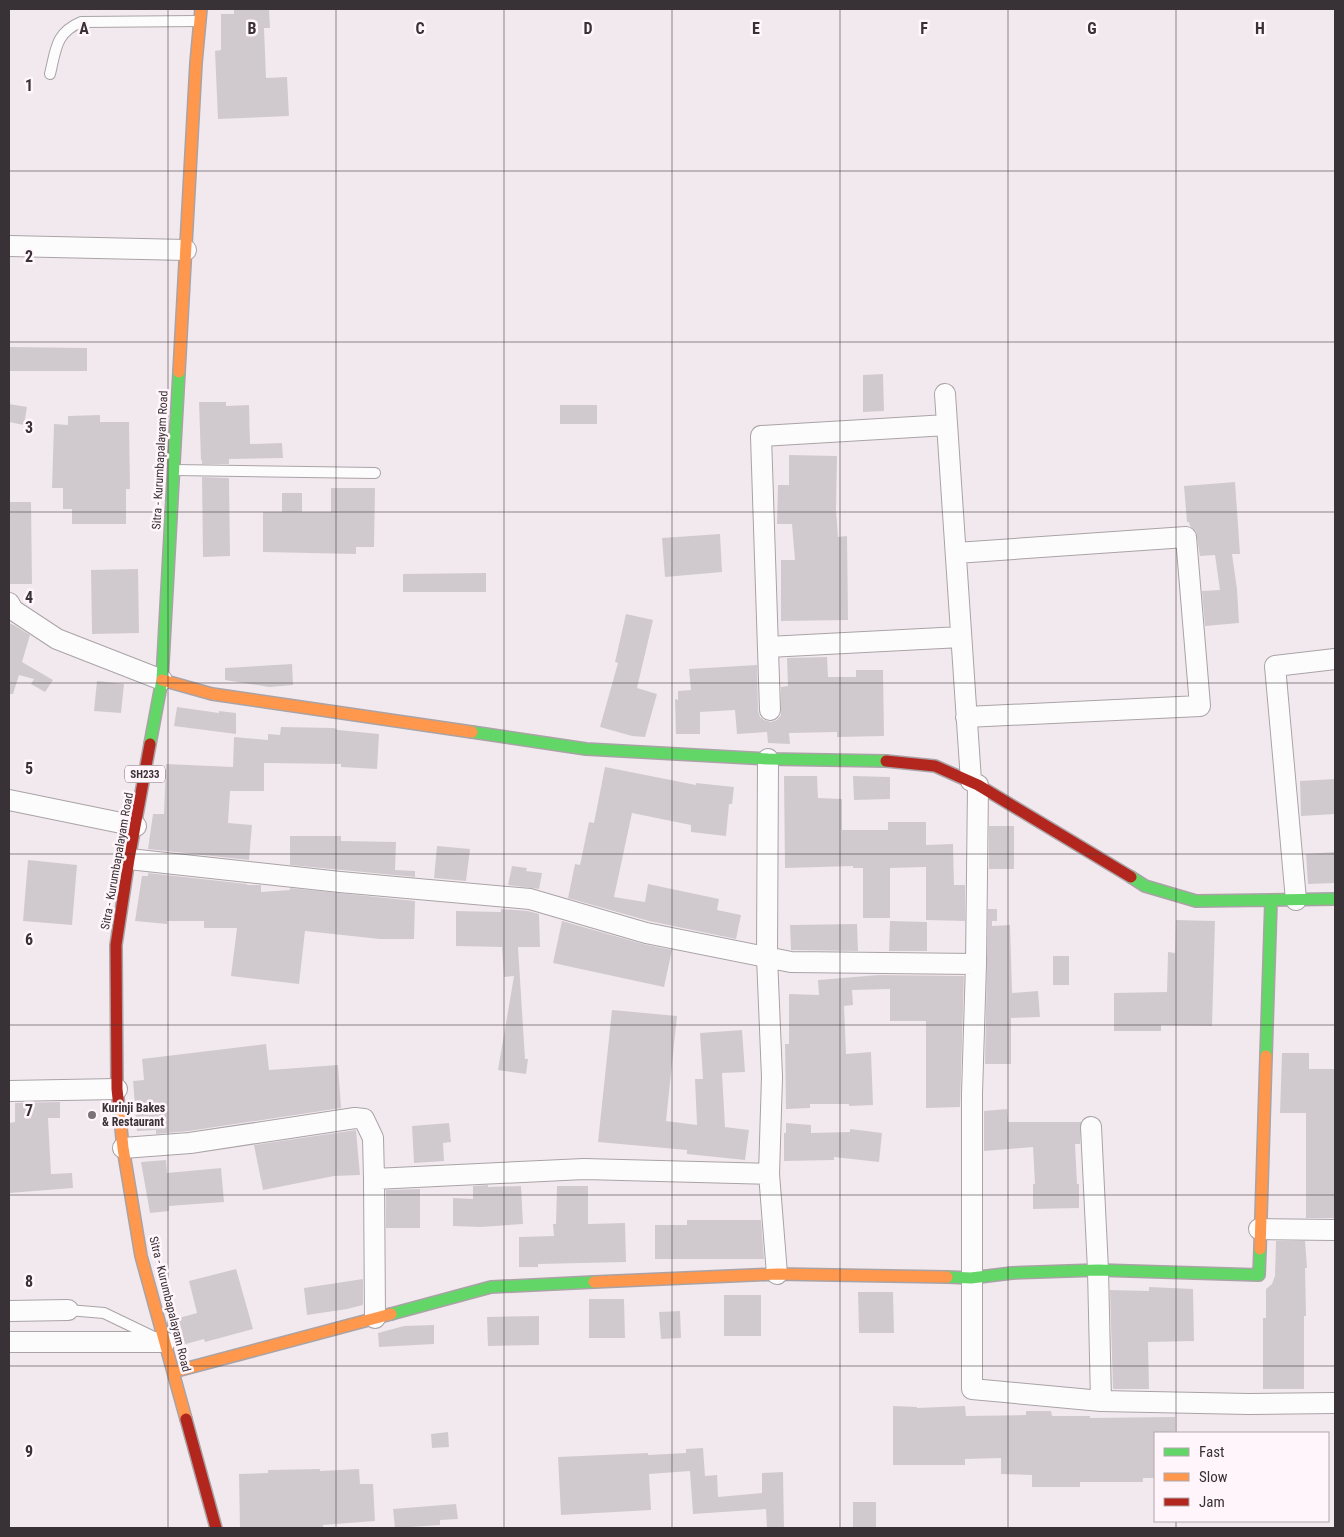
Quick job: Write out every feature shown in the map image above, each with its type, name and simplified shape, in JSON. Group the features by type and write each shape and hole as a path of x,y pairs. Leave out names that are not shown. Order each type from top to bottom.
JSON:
{"street":[{"name":"Sitra - Kurumbapalayam Road","path":"201,9 162,680 129,858 116,945 117,1089 123,1148 141,1256 216,1528"},
{"path":"9,246 186,250"},
{"path":"945,394 966,717 974,783 976,964 972,1094 972,1389 1100,1401 1241,1404 1335,1403"},
{"path":"770,710 761,436 947,425"},
{"path":"956,553 1186,537 1200,706 966,717"},
{"path":"9,604 13,610 57,639 162,680 212,694 586,749 768,759 902,762 935,766 974,783 1145,886 1196,901 1335,899"},
{"path":"768,647 961,636"},
{"path":"1296,900 1274,666 1335,659"},
{"path":"768,759 767,957 772,1077 769,1174 778,1274"},
{"path":"9,800 136,826"},
{"path":"129,858 340,882 530,899 646,933 791,962 976,964"},
{"path":"173,1372 491,1287 778,1274 971,1278 1012,1273 1098,1270 1259,1275 1271,901"},
{"path":"9,1091 117,1089"},
{"path":"123,1148 190,1143 355,1118 364,1119 373,1138 375,1318"},
{"path":"1091,1127 1098,1270 1100,1401"},
{"path":"374,1179 584,1169 769,1174"},
{"path":"1260,1229 1335,1230"},
{"path":"9,1311 68,1310"},
{"path":"9,1342 165,1342"}],"lane":[{"path":"50,74 61,37 68,28 81,22 200,21"},
{"path":"174,470 375,473"},
{"path":"68,1310 104,1314 165,1342"}],"building":[{"path":"234,9 269,9 270,28 264,28 266,78 287,77 289,116 218,119 215,51 221,50 221,14 234,14"},
{"path":"9,347 87,348 87,371 9,371"},
{"path":"883,374 884,411 863,412 863,375"},
{"path":"199,402 226,402 226,406 249,405 250,444 282,443 283,458 229,459 229,464 202,464"},
{"path":"9,404 27,407 24,425 9,422"},
{"path":"560,405 597,405 597,424 560,424"},
{"path":"100,415 100,422 129,422 130,489 126,489 126,524 72,524 72,509 63,509 63,488 52,488 54,424 68,425 68,416"},
{"path":"789,455 837,456 836,510 838,537 847,536 848,620 781,621 781,560 795,560 792,524 777,524 778,485 789,485"},
{"path":"202,477 229,478 230,556 203,557"},
{"path":"1235,482 1240,554 1232,554 1239,623 1205,626 1202,591 1220,590 1215,555 1200,556 1196,531 1187,522 1184,486"},
{"path":"331,488 375,488 374,547 356,547 356,554 263,552 263,512 282,512 282,493 302,493 302,512 331,512"},
{"path":"9,502 31,502 32,584 9,584"},
{"path":"720,534 722,572 665,577 662,538"},
{"path":"138,569 139,633 92,634 91,570"},
{"path":"486,573 486,592 403,592 403,574"},
{"path":"626,614 653,620 637,688 657,694 645,737 632,736 600,727 618,663 615,662"},
{"path":"9,623 30,635 22,662 53,680 45,692 31,684 34,679 19,675 13,694 9,694"},
{"path":"827,657 828,677 856,677 856,670 883,670 884,736 837,737 837,732 789,733 790,744 768,743 767,732 737,734 735,710 700,712 700,734 676,734 675,699 678,700 678,691 691,690 689,669 757,665 758,711 760,717 771,722 777,720 781,715 781,687 788,686 787,658"},
{"path":"292,664 293,685 269,687 225,680 225,668"},
{"path":"97,681 124,684 121,713 94,711"},
{"path":"177,707 219,713 219,711 236,713 236,734 174,726"},
{"path":"281,727 334,728 379,734 377,769 341,767 341,764 264,763 264,791 230,791 228,823 252,825 249,860 148,849 153,814 164,814 166,764 233,767 234,737 268,740 268,734 280,735"},
{"path":"605,767 696,785 696,783 734,787 732,804 729,804 726,836 691,832 691,825 632,813 614,897 645,902 648,884 719,899 717,910 741,915 736,939 649,921 568,898 575,864 580,865 589,822 594,823"},
{"path":"784,776 817,776 818,798 842,799 842,830 888,830 888,822 926,822 926,845 953,844 954,885 965,885 965,921 926,920 926,867 890,868 890,918 863,918 863,868 853,868 853,866 785,868"},
{"path":"853,776 890,777 890,799 854,800"},
{"path":"1335,779 1335,814 1301,816 1300,781"},
{"path":"989,826 1014,826 1014,869 989,869"},
{"path":"290,836 341,836 341,841 396,842 395,870 415,871 415,877 290,865"},
{"path":"437,846 470,849 466,881 434,878"},
{"path":"1335,852 1335,883 1308,884 1306,854"},
{"path":"28,860 77,865 72,925 23,921"},
{"path":"512,866 527,868 526,871 542,873 539,889 508,885"},
{"path":"148,873 261,885 261,892 290,890 290,888 415,901 414,939 380,939 305,931 299,984 231,976 237,928 204,928 204,921 167,921 167,924 135,921 142,876 148,876"},
{"path":"501,909 528,911 539,914 540,947 518,947 525,1059 528,1059 526,1074 498,1070 514,976 504,977 502,947 456,946 456,911 501,912"},
{"path":"988,909 997,909 997,921 992,921 992,926 1010,925 1012,993 1038,991 1040,1017 1011,1018 1011,1064 985,1064"},
{"path":"1176,920 1215,921 1212,1026 1161,1025 1161,1031 1114,1031 1114,993 1167,992 1168,952 1175,953"},
{"path":"562,921 643,944 672,950 664,987 553,963"},
{"path":"890,921 927,922 927,951 889,951"},
{"path":"857,924 858,951 791,950 790,925"},
{"path":"1053,956 1069,956 1069,985 1053,985"},
{"path":"879,975 964,976 960,1107 926,1108 926,1021 890,1021 890,989 852,990 853,1005 844,1006 846,1054 871,1052 873,1105 810,1104 810,1108 786,1109 785,1044 789,1044 789,994 819,995 818,980"},
{"path":"612,1010 677,1016 666,1121 697,1125 695,1079 703,1079 700,1033 742,1030 745,1072 722,1073 725,1127 749,1130 745,1160 687,1154 687,1150 598,1142"},
{"path":"266,1044 269,1070 338,1065 341,1108 189,1131 156,1134 156,1130 137,1131 133,1081 144,1080 142,1059"},
{"path":"1282,1053 1309,1053 1309,1069 1335,1069 1335,1218 1306,1218 1306,1113 1280,1113"},
{"path":"60,1102 60,1118 48,1118 51,1174 72,1173 73,1188 9,1193 9,1123 15,1122 15,1103"},
{"path":"1007,1109 1008,1122 1081,1122 1080,1144 1075,1144 1079,1208 1033,1209 1033,1184 1035,1184 1033,1147 984,1151 984,1111"},
{"path":"449,1123 451,1142 443,1143 444,1161 414,1163 412,1126"},
{"path":"786,1123 811,1125 811,1133 850,1132 850,1129 882,1133 879,1162 834,1157 834,1160 784,1161"},
{"path":"356,1130 360,1175 334,1176 263,1190 254,1145"},
{"path":"166,1160 167,1173 221,1168 224,1202 169,1206 169,1211 150,1213 141,1162"},
{"path":"488,1185 488,1187 521,1186 523,1224 481,1227 453,1226 453,1198 473,1199 473,1186"},
{"path":"557,1186 588,1186 588,1224 625,1223 626,1262 538,1264 538,1267 519,1267 519,1237 554,1236 553,1224 556,1224"},
{"path":"420,1189 420,1228 386,1228 386,1190"},
{"path":"687,1220 761,1220 764,1259 655,1259 655,1225 687,1225"},
{"path":"1276,1241 1305,1241 1307,1268 1305,1268 1304,1389 1263,1389 1263,1318 1266,1318 1266,1289 1272,1284 1275,1276"},
{"path":"236,1269 253,1329 205,1342 204,1339 182,1345 175,1319 197,1313 189,1281"},
{"path":"363,1279 363,1305 307,1315 304,1288"},
{"path":"1149,1287 1193,1289 1194,1341 1148,1342 1149,1389 1113,1389 1110,1290 1149,1291"},
{"path":"858,1292 893,1292 894,1333 859,1333"},
{"path":"724,1295 761,1295 761,1336 724,1336"},
{"path":"589,1299 624,1299 625,1338 589,1338"},
{"path":"680,1311 681,1338 661,1339 659,1312"},
{"path":"539,1316 539,1345 488,1346 487,1317"},
{"path":"434,1325 434,1344 379,1347 378,1333 404,1326"},
{"path":"893,1406 917,1408 965,1406 966,1416 1026,1415 1026,1411 1051,1411 1052,1416 1090,1416 1090,1418 1175,1417 1175,1432 1154,1432 1154,1478 1143,1478 1143,1482 1080,1482 1080,1487 1032,1487 1032,1475 1001,1474 1001,1458 965,1459 965,1465 893,1465"},
{"path":"448,1432 449,1447 432,1448 431,1434"},
{"path":"703,1448 705,1476 717,1475 718,1497 762,1493 762,1473 783,1472 784,1528 767,1528 766,1509 693,1514 690,1471 649,1474 651,1510 561,1515 558,1457 686,1453 686,1449"},
{"path":"320,1469 320,1471 359,1469 360,1484 373,1484 375,1521 323,1525 323,1528 240,1528 239,1474 268,1473 268,1470"},
{"path":"853,1502 876,1502 876,1528 853,1528"},
{"path":"456,1504 458,1519 440,1520 440,1525 395,1528 393,1509"}],"traffic: fast":[{"path":"150,744 162,680 179,372"},
{"path":"472,732 586,749 768,759 886,761"},
{"path":"1131,877 1145,886 1196,901 1335,899"},
{"path":"1266,1056 1271,901"},
{"path":"947,1277 971,1278 1012,1273 1098,1270 1259,1275 1260,1249"},
{"path":"391,1314 491,1287 594,1282"}],"traffic: slow":[{"path":"179,372 196,63 201,9"},
{"path":"162,680 212,694 472,732"},
{"path":"1260,1249 1266,1056"},
{"path":"119,1108 123,1148 141,1256 186,1419"},
{"path":"594,1282 777,1274 947,1277"},
{"path":"173,1372 391,1314"}],"traffic: jam":[{"path":"119,1108 117,1089 116,945 129,859 150,744"},
{"path":"886,761 935,766 978,785 1131,877"},
{"path":"186,1419 216,1528"}],"place":[{"name":"Kurinji Bakes & Restaurant","path":"92,1115"}]}
